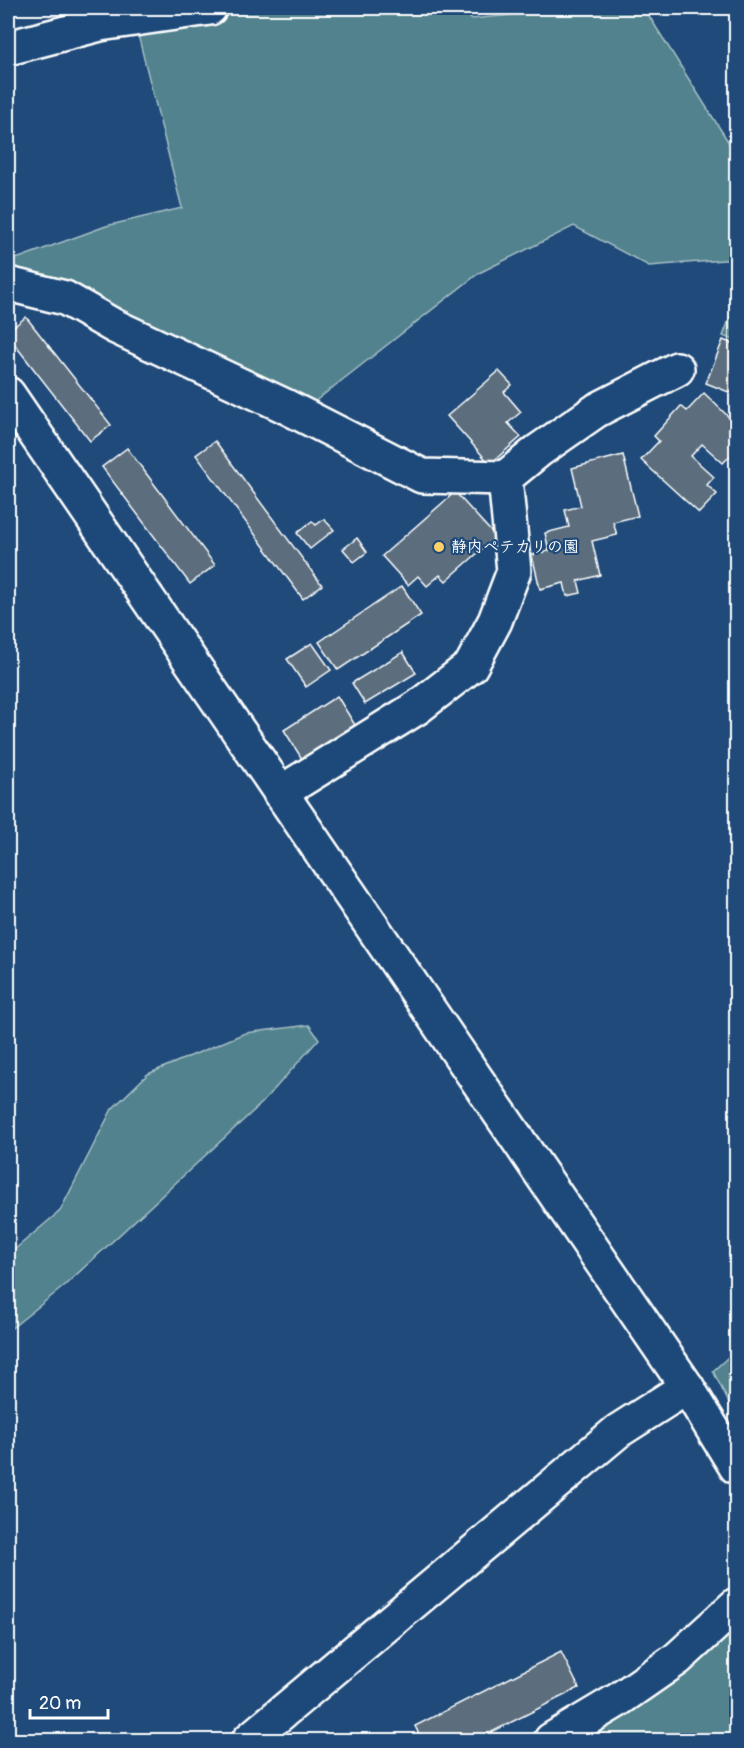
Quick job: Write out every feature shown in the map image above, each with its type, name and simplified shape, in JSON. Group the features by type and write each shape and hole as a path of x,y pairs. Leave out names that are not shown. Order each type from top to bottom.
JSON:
{"street":[{"path":"8,48 100,24 210,8"},
{"path":"8,284 65,298 114,326 285,406 422,476 505,478 538,451 597,410 677,369"},
{"path":"8,394 687,1387 736,1467"},
{"path":"280,793 418,707 471,666 495,621 514,571 505,478"},
{"path":"249,1740 618,1431 687,1387"},
{"path":"551,1740 618,1700 678,1659 736,1605"}],"green space":[{"path":"272,8 464,8 471,19 585,8 644,8 736,154 736,259 649,266 574,226 479,273 304,410 8,279 8,260 106,226 182,208 136,27"},
{"path":"736,301 736,341 723,336"},
{"path":"309,1025 319,1039 262,1103 63,1287 8,1331 8,1255 60,1211 112,1109 148,1074 245,1033"},
{"path":"736,1350 736,1417 713,1371"},
{"path":"736,1628 736,1740 570,1740"}],"building":[{"path":"26,317 111,425 90,441 8,336 8,331"},
{"path":"723,340 736,345 736,395 706,383"},
{"path":"499,371 512,385 504,392 521,412 508,423 521,437 490,464 447,416"},
{"path":"704,393 736,424 736,459 732,454 723,463 702,444 691,456 714,477 707,485 717,494 699,513 641,460 659,441 654,436 681,406 687,411"},
{"path":"215,441 322,585 303,599 196,455"},
{"path":"127,448 215,565 190,584 102,467"},
{"path":"623,455 638,516 613,522 617,535 592,541 600,575 578,581 581,593 567,596 564,583 540,589 532,555 549,551 545,533 569,527 565,510 581,506 572,468"},
{"name":"静内ペテカリの園","path":"455,492 496,537 446,581 440,575 427,586 418,576 408,585 382,556"},
{"path":"324,519 334,530 310,549 297,533 312,521 316,525"},
{"path":"357,538 367,552 354,562 343,549"},
{"path":"402,586 421,615 338,670 319,642"},
{"path":"312,643 331,670 306,687 287,659"},
{"path":"403,652 416,673 365,704 352,683"},
{"path":"337,696 355,725 302,759 284,730"},
{"path":"561,1652 579,1688 476,1740 422,1740 415,1726"}],"place":[{"name":"静内ペテカリの園","path":"439,547"}]}
